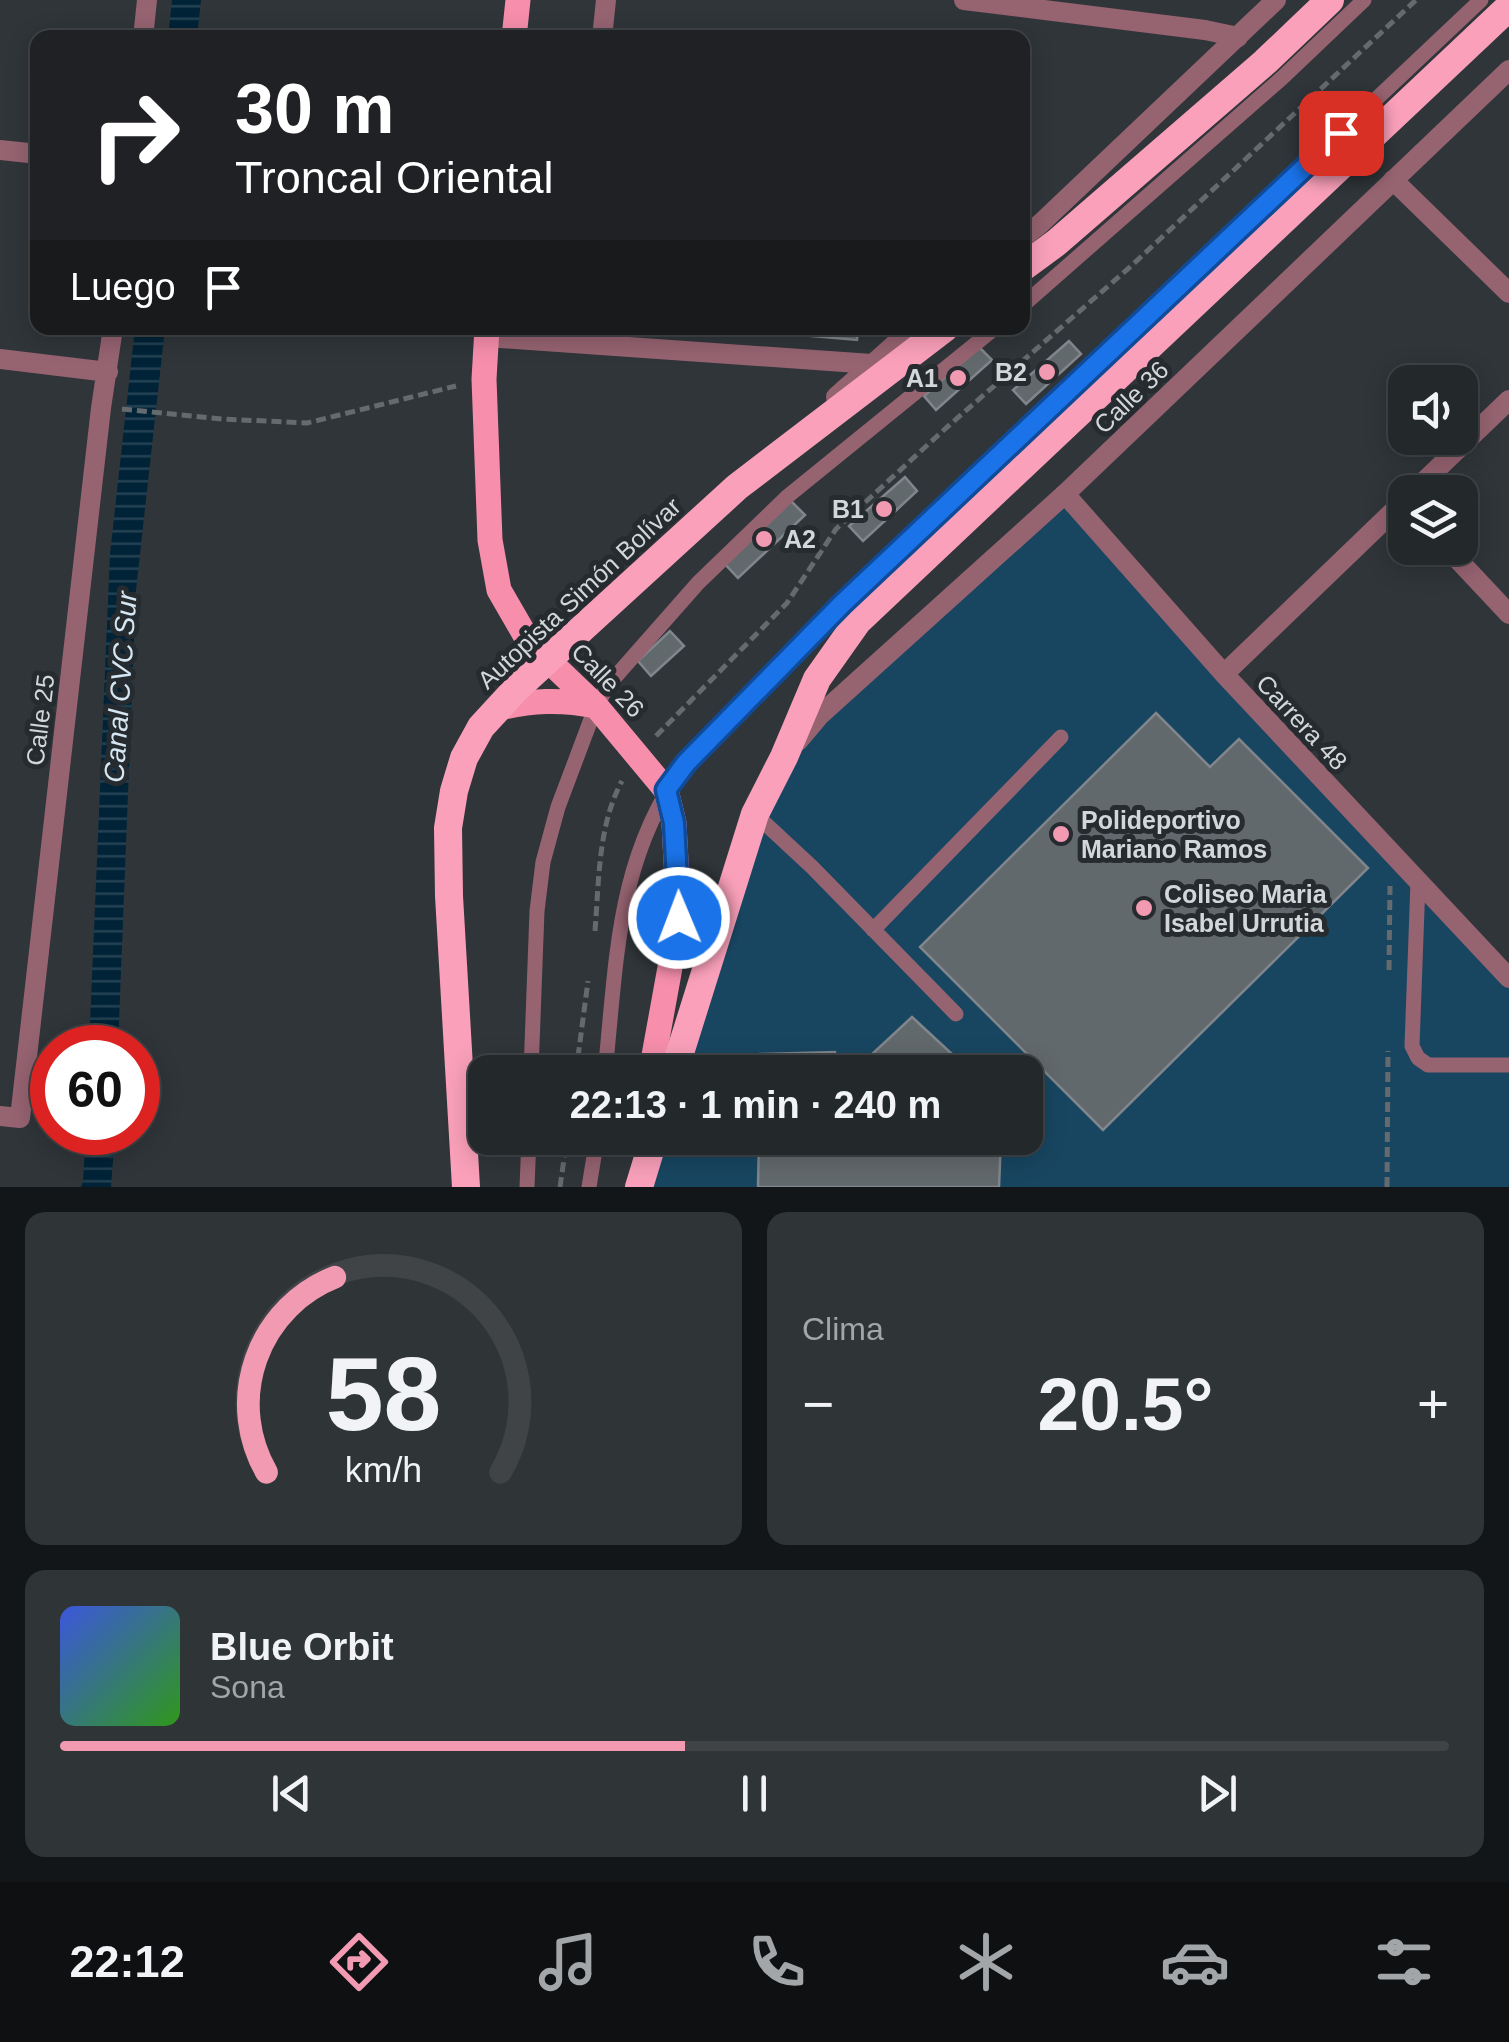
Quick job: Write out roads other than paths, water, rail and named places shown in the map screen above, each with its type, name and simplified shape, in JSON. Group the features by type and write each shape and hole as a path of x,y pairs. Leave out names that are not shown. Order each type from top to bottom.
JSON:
{"highway":[{"path":"1030,262 1265,62 1330,0"},
{"path":"679,1055 755,814 817,679 858,621 1509,7"},
{"name":"Autopista Simón Bolívar","path":"466,1187 448,828 464,758 481,726 547,660 738,488 936,335"},
{"path":"638,1187 648,1155"}],"main road":[{"path":"515,30 518,0"},
{"name":"Calle 26","path":"487,335 484,379 490,540 499,590 529,642 596,706 666,790"},
{"path":"496,709 546,700 596,706"},
{"path":"654,1055 679,918 674,823 666,790"},
{"path":"630,1187 637,1155"}],"street":[{"path":"144,30 147,0"},
{"path":"603,30 606,0"},
{"path":"964,0 1238,37"},
{"path":"1031,224 1276,0"},
{"name":"Calle 36","path":"784,757 820,714 1065,494 1509,70"},
{"path":"0,150 30,153"},
{"path":"1393,180 1509,293"},
{"name":"Calle 25","path":"10,1117 112,335"},
{"path":"567,335 620,337 872,364"},
{"path":"738,488 905,335"},
{"path":"0,360 108,372"},
{"path":"1431,475 1509,400"},
{"name":"Carrera 48","path":"1065,494 1224,674 1509,978"},
{"path":"1224,674 1388,517"},
{"path":"1463,565 1509,614"}],"lane":[{"path":"1030,299 1282,78 1364,0"},
{"path":"607,1055 631,874 644,834 666,790 686,763 842,604 1481,0"},
{"path":"532,1055 536,911 542,862 596,706 609,684 698,582 788,496 986,335"},
{"path":"873,930 1061,737"},
{"path":"755,814 956,1014"},
{"path":"1418,882 1412,1046 1418,1058 1428,1065 1509,1065"},
{"path":"527,1187 528,1155"},
{"path":"588,1187 593,1155"}],"water":[{"path":"172,0 201,0 198,30 169,30"},
{"name":"Canal CVC Sur","path":"134,335 164,335 136,590 119,1025 90,1025 110,554"},
{"path":"85,1155 113,1155 111,1187 81,1187"}],"place":[{"name":"B2","path":"1047,372"},
{"name":"A1","path":"958,378"},
{"name":"B1","path":"884,509"},
{"name":"A2","path":"764,539"},
{"name":"Polideportivo Mariano Ramos","path":"1061,834"},
{"name":"Coliseo Maria Isabel Urrutia","path":"1144,908"}]}
